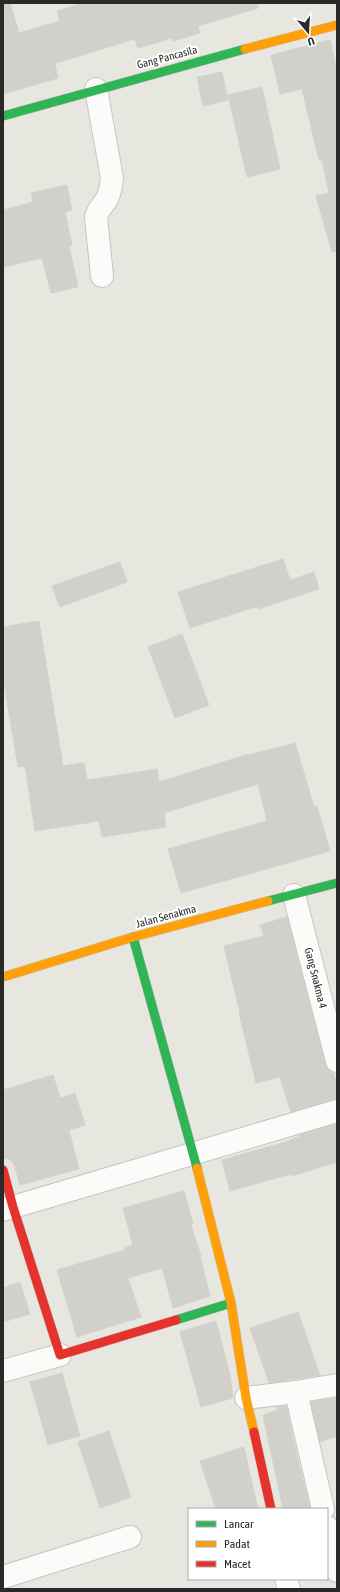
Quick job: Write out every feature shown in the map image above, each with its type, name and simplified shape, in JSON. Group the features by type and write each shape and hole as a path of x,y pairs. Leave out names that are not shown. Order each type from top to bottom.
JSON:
{"street":[{"name":"Gang Pancasila","path":"3,116 96,89 337,25"},
{"path":"96,89 112,178 109,196 98,209 96,217 102,276"},
{"name":"Jalan Senakma","path":"3,977 133,937 337,883"},
{"name":"Gang Snakma 4","path":"294,895 337,1061"},
{"path":"133,937 193,1154 231,1303 246,1398 271,1508"},
{"path":"8,1209 337,1111"},
{"path":"3,1170 8,1209 60,1355"},
{"path":"3,1371 231,1303"},
{"path":"246,1398 296,1392 337,1384"},
{"path":"296,1392 323,1508"},
{"path":"328,1531 337,1571"},
{"path":"3,1577 130,1537"}],"building":[{"path":"3,3 10,3 19,33 60,21 57,11 83,3 258,3 258,8 198,26 200,33 173,41 172,38 138,48 135,39 56,63 55,65 58,78 3,94"},
{"path":"330,40 337,72 337,251 332,252 316,196 329,193 322,160 319,160 302,89 280,94 271,55"},
{"path":"222,72 228,100 203,106 197,77"},
{"path":"262,87 280,169 247,177 228,95"},
{"path":"67,185 72,210 65,212 72,245 69,246 78,287 51,293 42,258 3,267 3,210 33,202 31,193"},
{"path":"283,559 290,580 314,572 319,589 258,609 258,606 190,628 178,592"},
{"path":"120,562 127,582 60,607 52,586"},
{"path":"39,621 63,766 84,763 87,780 157,769 159,782 249,754 295,743 314,807 317,806 330,851 181,893 168,849 267,821 258,784 164,813 166,827 102,837 99,821 35,831 25,766 18,767 3,678 3,627"},
{"path":"182,634 209,705 175,718 148,647"},
{"path":"287,917 325,1064 333,1073 337,1084 337,1099 291,1112 280,1077 256,1083 224,946 264,936 260,925"},
{"path":"53,1075 60,1098 75,1093 85,1125 69,1130 79,1169 20,1185 12,1161 3,1157 3,1090"},
{"path":"337,1124 337,1162 292,1176 291,1174 230,1191 222,1160 282,1143 299,1137 299,1135"},
{"path":"184,1191 193,1224 191,1225 201,1256 210,1296 173,1308 162,1268 128,1278 141,1317 77,1337 57,1270 125,1250 125,1248 133,1245 123,1208"},
{"path":"20,1282 30,1314 3,1322 3,1288"},
{"path":"298,1312 320,1375 269,1383 250,1328"},
{"path":"216,1321 230,1375 233,1398 201,1407 180,1332"},
{"path":"62,1373 80,1436 48,1445 30,1382"},
{"path":"337,1398 337,1436 320,1442 311,1402"},
{"path":"286,1406 310,1508 283,1508 263,1415 278,1410 277,1407"},
{"path":"109,1431 131,1497 100,1508 78,1442"},
{"path":"244,1447 258,1508 216,1508 200,1461"}],"traffic: fast":[{"path":"3,116 245,49"},
{"path":"268,901 337,883"},
{"path":"133,937 197,1168"},
{"path":"176,1320 231,1303"}],"traffic: slow":[{"path":"245,49 337,25"},
{"path":"3,977 133,937 268,901"},
{"path":"197,1168 231,1303 246,1398 254,1432"}],"traffic: jam":[{"path":"3,1170 13,1207 60,1355 176,1320"},
{"path":"254,1432 271,1508"}]}
